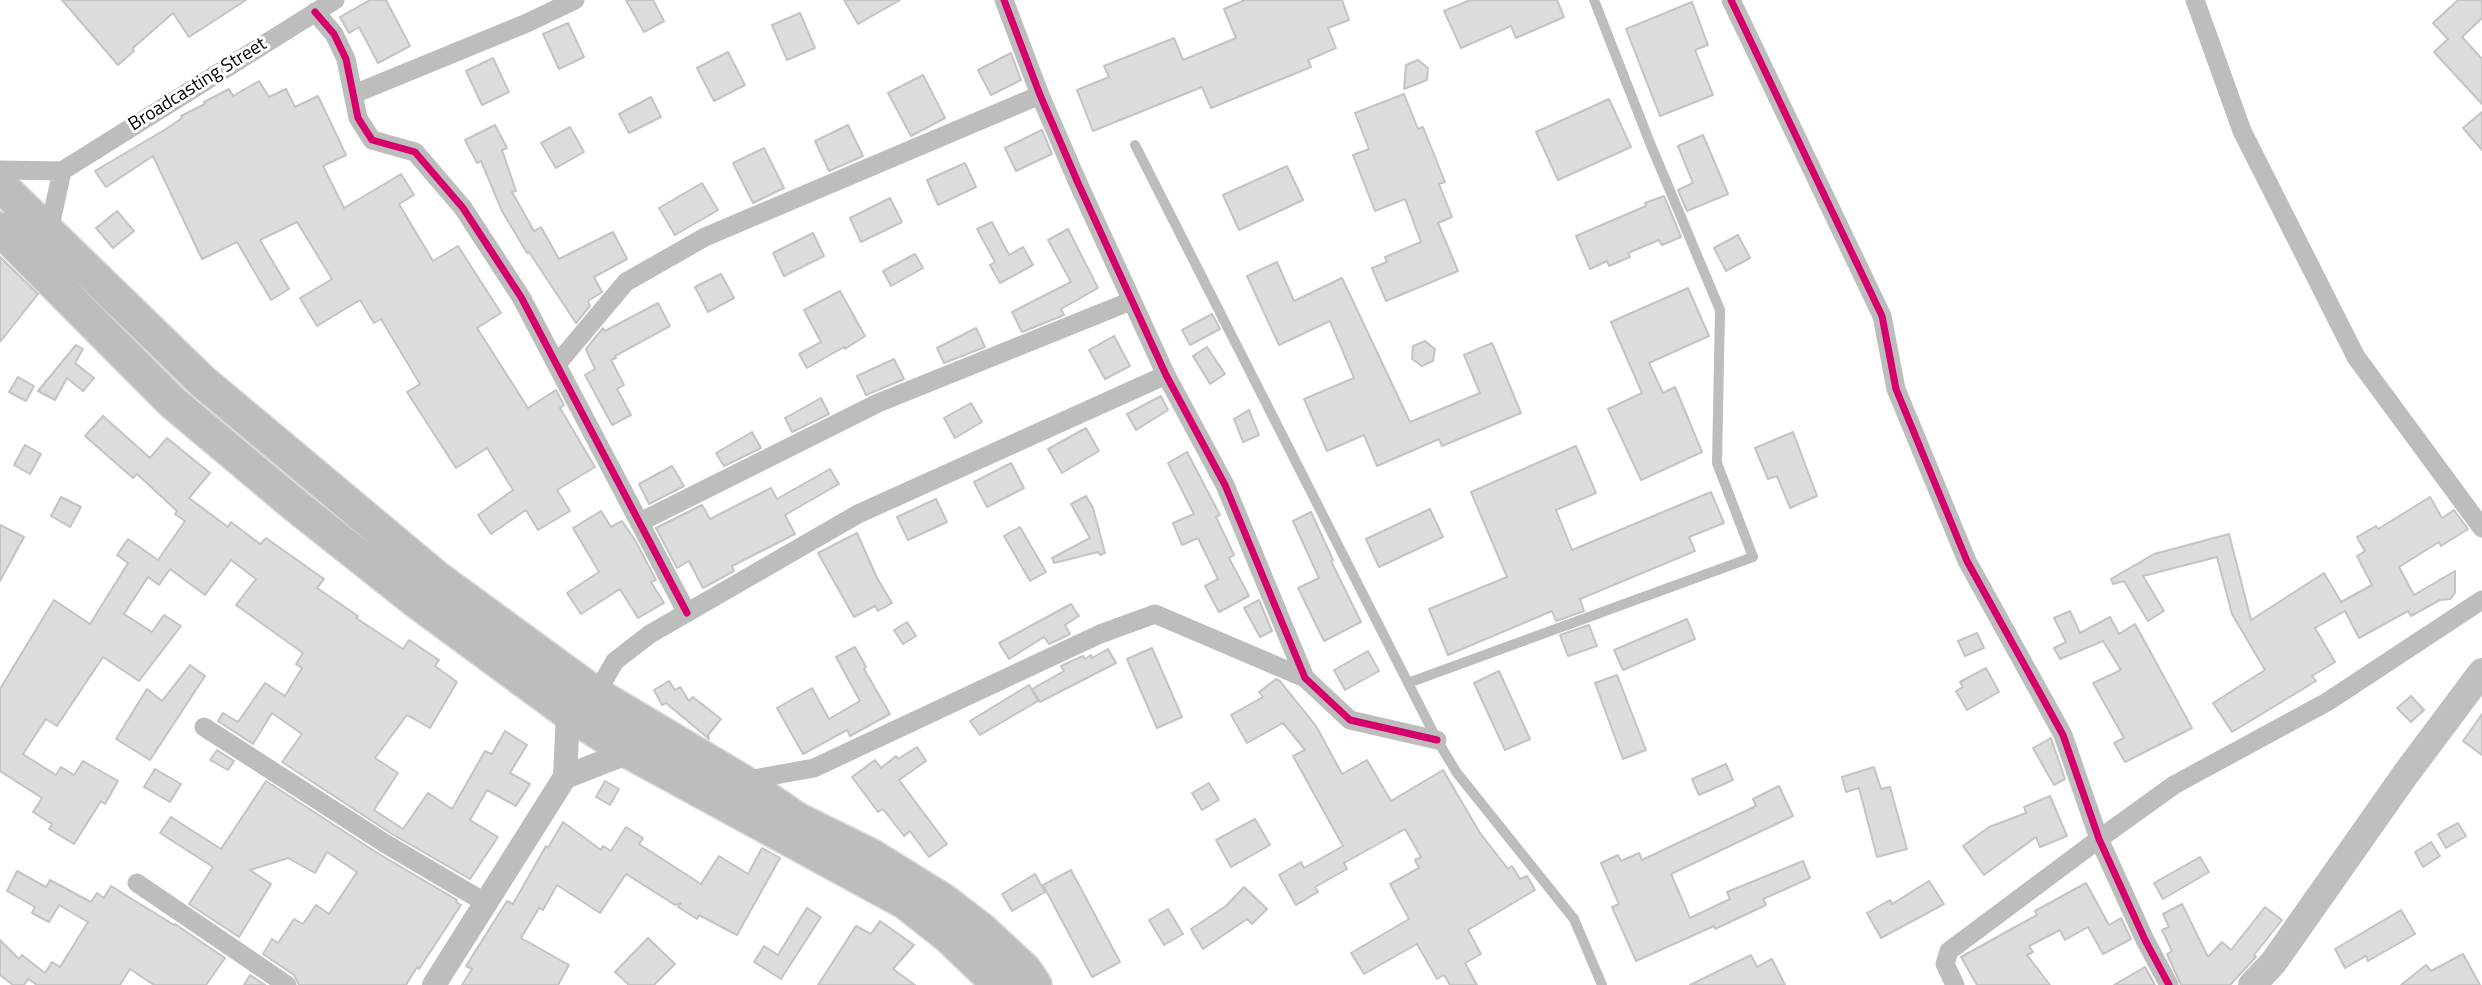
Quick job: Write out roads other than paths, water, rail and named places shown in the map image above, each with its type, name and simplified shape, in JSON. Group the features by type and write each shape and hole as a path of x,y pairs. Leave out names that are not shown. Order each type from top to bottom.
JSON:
{"highway":[{"path":"0,185 202,381 436,577 629,751 906,903 949,937 999,985"},
{"path":"0,229 172,402 296,506 417,602 581,709 743,781 797,819 872,856 943,900 991,938 1025,970 1035,985"}],"main road":[{"path":"2252,985 2273,963 2405,775 2482,672"}],"street":[{"name":"Broadcasting Street","path":"62,171 335,0"},
{"path":"354,94 527,23 575,0"},
{"path":"1004,0 1040,95 1131,301 1166,375 1225,485 1305,678"},
{"path":"1731,0 1882,316 1896,389 1962,548 2063,735 2099,839 2145,940 2169,985"},
{"path":"2195,0 2242,131 2356,357 2482,528"},
{"path":"315,12 334,34 346,59 358,118 372,140 415,152 463,208 521,297 687,613"},
{"path":"557,364 626,282 705,237 1040,95"},
{"path":"0,170 62,171 49,231"},
{"path":"640,522 878,403 1131,301"},
{"path":"433,985 565,777 581,709 615,661 650,634 858,514 1166,375"},
{"path":"1955,985 1945,964 1950,951 2099,839 2174,785 2327,702 2482,600"},
{"path":"743,781 814,768 1100,634 1155,614 1305,678 1350,720 1437,740"},
{"path":"204,727 386,844 486,903"},
{"path":"565,777 629,751"},
{"path":"137,883 287,985"}],"lane":[{"path":"1408,683 1753,557 1717,463 1720,310 1594,0"},
{"path":"1135,145 1437,740 1457,773 1574,919 1602,985"}]}
